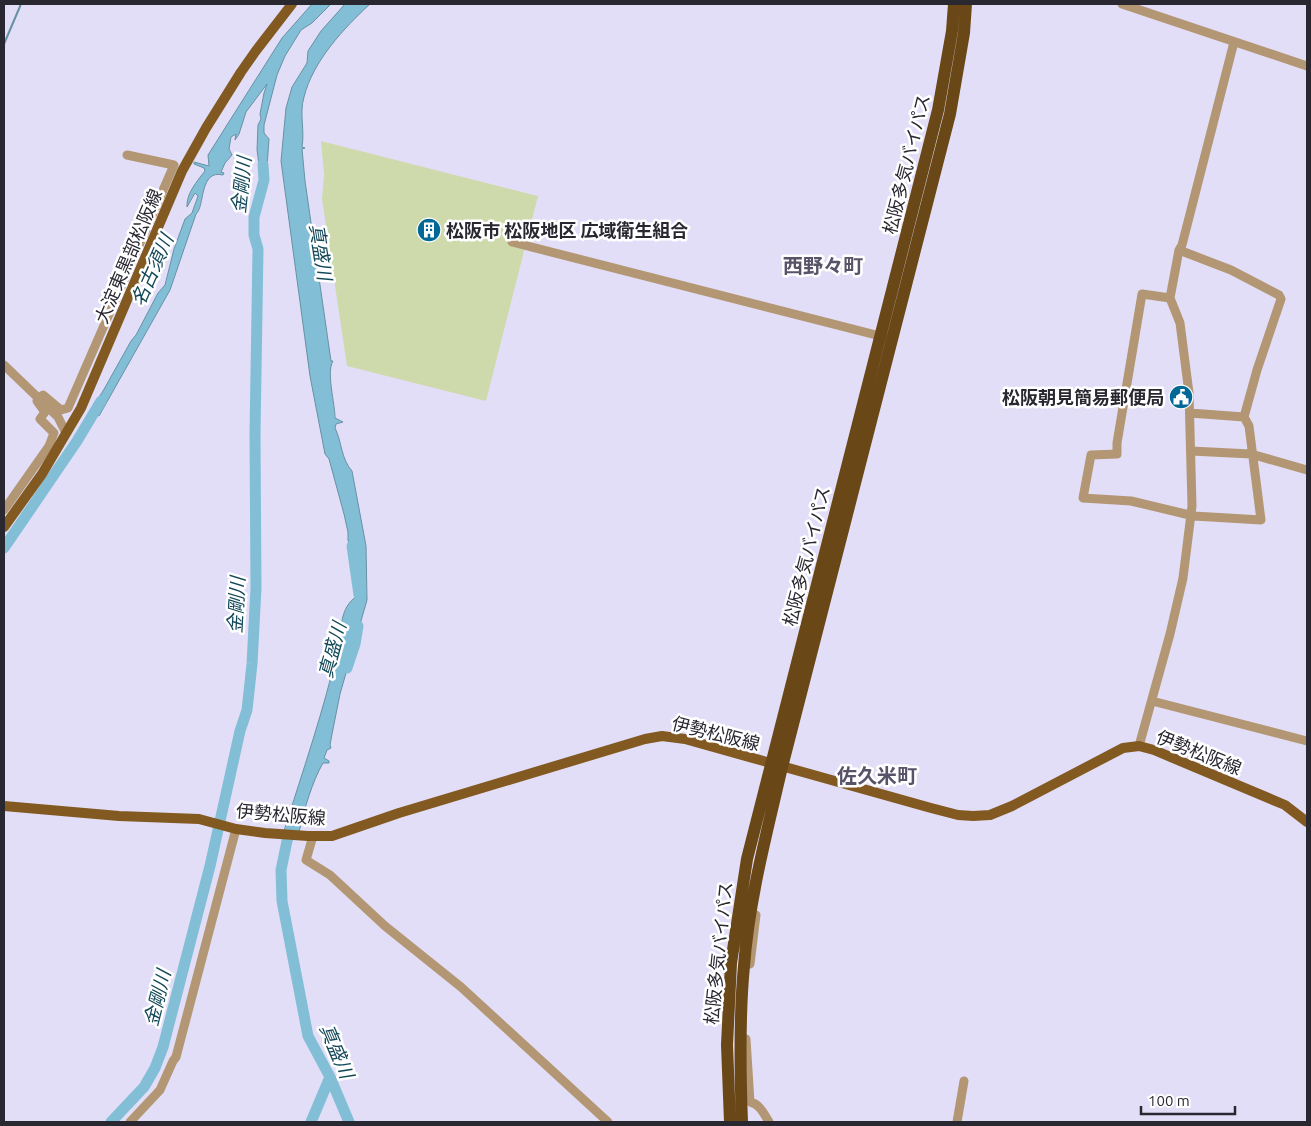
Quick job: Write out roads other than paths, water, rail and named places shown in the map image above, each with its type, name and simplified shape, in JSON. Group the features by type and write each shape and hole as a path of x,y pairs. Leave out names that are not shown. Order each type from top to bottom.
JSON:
{"highway":[{"name":"松阪多気バイパス","path":"730,1122 727,1045 731,963 747,859 776,765 886,337 938,110 952,31 954,4"},
{"name":"松阪多気バイパス","path":"886,337 950,114 964,33 966,4"},
{"name":"松阪多気バイパス","path":"742,1122 739,1047 744,965 776,765"}],"main road":[{"name":"大淀東黒部松阪線","path":"4,527 42,474 81,408 139,264 182,172 206,128 255,52 292,4"},
{"name":"伊勢松阪線","path":"4,806 119,816 199,819 236,829 279,834 332,836 656,737 668,736 685,739 958,815 973,816 990,814 1012,806 1123,748 1139,746 1154,750 1285,805 1307,822"}],"street":[{"path":"1122,4 1307,66"},
{"path":"1139,746 1183,578 1190,514 1192,477 1186,364 1180,323 1170,298 1179,250 1182,245 1234,42"},
{"path":"38,398 43,395 61,410 68,408 174,165 127,155"},
{"path":"512,242 767,310 886,337"},
{"path":"126,273 139,264 137,248"},
{"path":"1170,298 1142,294 1117,454 1091,455 1083,498 1131,501 1194,516 1261,520 1254,458 1251,454 1249,426 1244,416 1281,299 1279,295 1231,270 1179,250"},
{"path":"4,365 58,417 66,432"},
{"path":"4,510 49,446 54,433 40,419 45,412 37,401 38,398"},
{"path":"1190,413 1244,416"},
{"path":"1227,452 1228,442"},
{"path":"1191,451 1251,454 1307,470"},
{"path":"1152,701 1307,741"},
{"path":"130,1122 160,1090 176,1057 236,829"},
{"path":"311,836 306,860 330,875 385,926 460,987 608,1122"},
{"path":"753,900 756,911 749,969 746,1041 750,1102 760,1108 769,1122"},
{"path":"957,1122 964,1081"}],"water":[{"path":"312,4 331,4 312,23 301,30 285,56 277,75 264,125 264,133 269,139 266,181 261,179 257,150 258,125 261,119 260,114 267,84 246,112 239,134 235,140 236,134 231,137 229,149 232,155 225,163 221,172 224,173 223,175 215,175 206,183 199,210 170,290 99,416 90,411 136,335 158,293 165,285 174,249 185,219 192,213 198,196 195,193 187,207 188,197 205,171 204,168 194,164 194,162 209,166 208,155 282,38"},
{"path":"345,4 370,4 340,34 314,71 303,103 302,147 305,148 302,149 331,361 333,361 330,372 335,418 343,422 336,424 335,428 344,456 352,471 366,546 367,600 340,694 331,748 327,750 324,758 329,763 323,763 315,779 299,832 284,831 326,694 338,648 344,613 351,601 357,596 357,568 348,540 344,514 329,459 325,454 310,376 281,161 286,108 292,87 307,63 308,51 321,31"}],"waterway":[{"path":"4,44 21,4"},
{"name":"金剛川","path":"111,1122 144,1087 155,1068 163,1047 210,866 240,731 247,710 252,664 256,588 255,434 258,249 254,235 254,217 264,180 263,164"},
{"name":"名古須川","path":"4,548 77,441 101,401"},
{"name":"真盛川","path":"352,546 359,595"},
{"name":"真盛川","path":"347,668 355,644 358,626"},
{"name":"真盛川","path":"292,825 281,870 282,901 308,1036 330,1077 349,1122"},
{"path":"311,1122 330,1077"}],"place":[{"name":"松阪市 松阪地区 広域衛生組合","path":"429,230"},
{"name":"松阪朝見簡易郵便局","path":"1181,397"}],"district":[{"name":"西野々町","path":"823,265"},
{"name":"佐久米町","path":"877,775"}]}
